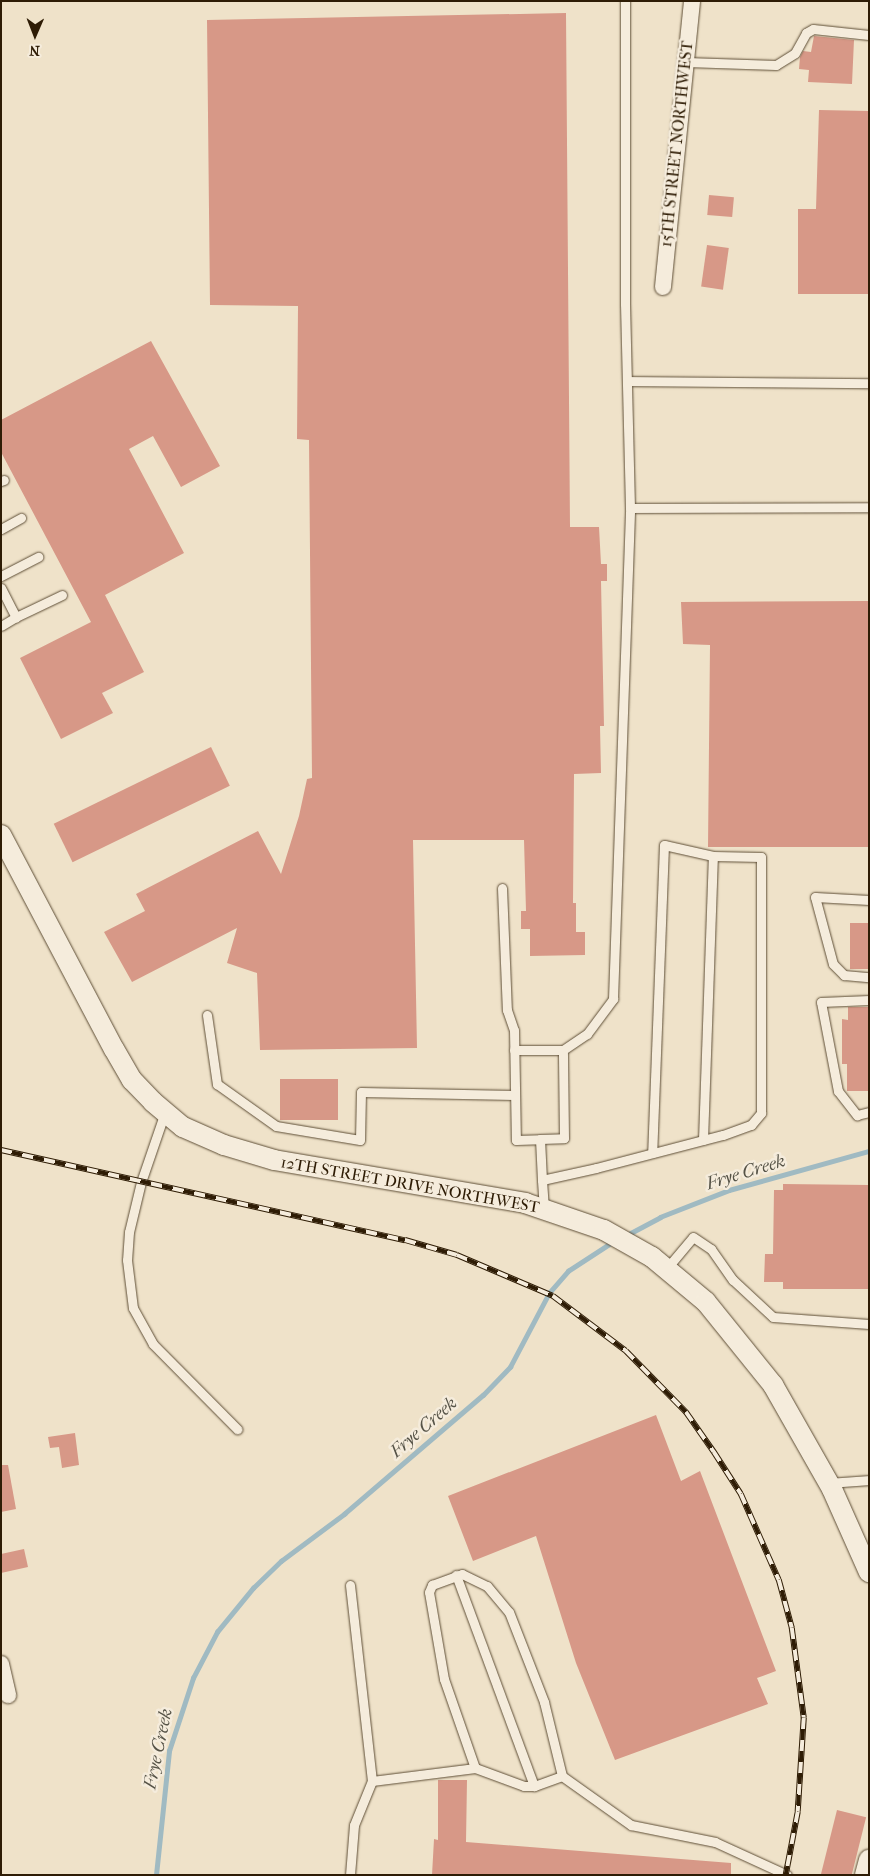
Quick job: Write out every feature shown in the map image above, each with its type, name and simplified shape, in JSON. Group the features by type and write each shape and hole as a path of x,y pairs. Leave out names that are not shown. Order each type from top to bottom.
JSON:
{"street":[{"name":"15TH STREET NORTHWEST","path":"663,287 692,1"},
{"name":"12TH STREET DRIVE NORTHWEST","path":"1,836 132,1080 165,1112 183,1127 224,1145 274,1160 473,1193 544,1209 604,1230 639,1248 667,1268 706,1302 756,1360 802,1433 829,1483 869,1572"},
{"path":"1,1664 8,1695"},
{"path":"865,1875 869,1860"}],"lane":[{"path":"514,1050 563,1050 587,1034 613,999 630,508 627,381 625,1"},
{"path":"686,62 776,65 795,53 806,33 813,29 869,35"},
{"path":"627,381 869,383"},
{"path":"630,508 869,508"},
{"path":"1,529 21,518"},
{"path":"1,576 38,557"},
{"path":"1,588 16,617"},
{"path":"1,626 62,595"},
{"path":"542,1180 652,1154 703,1140 751,1125 761,1113 761,857 713,856 664,845 652,1154"},
{"path":"703,1140 713,856"},
{"path":"502,888 507,1010 514,1030 516,1140 564,1138 563,1050"},
{"path":"869,900 815,897 833,964 844,975 869,977"},
{"path":"869,1000 821,1002 838,1091 857,1114 869,1112"},
{"path":"207,1015 217,1084 276,1126 360,1140 361,1092 514,1095"},
{"path":"165,1112 141,1182 129,1232 127,1260 133,1308 153,1344 237,1429"},
{"path":"540,1139 544,1209"},
{"path":"667,1268 693,1237 711,1249 733,1280 773,1317 869,1324"},
{"path":"829,1483 869,1480"},
{"path":"475,1768 444,1679 429,1592 432,1585 456,1575 487,1586 509,1612 544,1702 562,1776 631,1825 715,1842 787,1875"},
{"path":"456,1575 534,1786"},
{"path":"350,1585 372,1782 354,1825 350,1875"},
{"path":"372,1782 475,1768 500,1779 534,1786 562,1776"}],"building":[{"path":"566,13 570,527 599,527 601,564 607,564 607,581 601,581 604,726 600,726 601,773 574,774 573,903 576,903 576,932 585,932 585,955 530,956 530,929 521,929 521,911 526,911 524,840 413,840 417,1048 260,1050 257,973 227,963 237,928 132,982 104,932 145,911 136,894 258,831 281,874 299,816 307,779 312,778 309,440 297,439 298,306 210,305 207,20"},
{"path":"814,36 854,40 852,84 808,82 809,70 799,69 800,57 803,51 811,52"},
{"path":"819,110 869,111 869,294 798,294 798,209 816,209"},
{"path":"709,195 734,197 732,217 707,215"},
{"path":"707,245 729,248 723,290 701,287"},
{"path":"151,341 220,466 181,487 153,436 129,449 184,553 105,595 144,672 102,693 113,713 61,739 20,658 91,622 1,452 1,420"},
{"path":"869,601 869,847 708,847 710,645 683,644 681,602"},
{"path":"211,747 230,786 73,862 54,824"},
{"path":"850,923 869,923 869,969 850,969"},
{"path":"848,1007 869,1007 869,1091 847,1091 847,1064 842,1064 842,1019 848,1020"},
{"path":"280,1079 338,1079 338,1120 280,1120"},
{"path":"783,1184 869,1185 869,1289 783,1289 783,1282 764,1282 765,1254 773,1254 774,1190 783,1190"},
{"path":"656,1415 681,1481 700,1471 776,1671 757,1678 768,1704 615,1760 576,1663 536,1536 473,1561 448,1496"},
{"path":"75,1433 79,1465 62,1468 59,1447 50,1448 48,1437"},
{"path":"1,1465 8,1465 16,1509 1,1512"},
{"path":"24,1549 28,1567 1,1573 1,1554"},
{"path":"438,1780 467,1780 466,1842 731,1863 731,1875 432,1875 434,1839 438,1840"},
{"path":"837,1810 866,1817 852,1875 821,1875"}],"waterway":[{"name":"Frye Creek","path":"625,1236 660,1217 729,1190 869,1151"},
{"name":"Frye Creek","path":"156,1875 169,1751 193,1678 217,1632 253,1588 281,1561 344,1514 483,1395 510,1367 549,1293 568,1271 614,1241"}],"railway":[{"path":"1,1150 405,1240 457,1255 553,1296 626,1351 686,1412 714,1452 741,1494 779,1580 792,1628 804,1718 798,1812 786,1875"}]}
